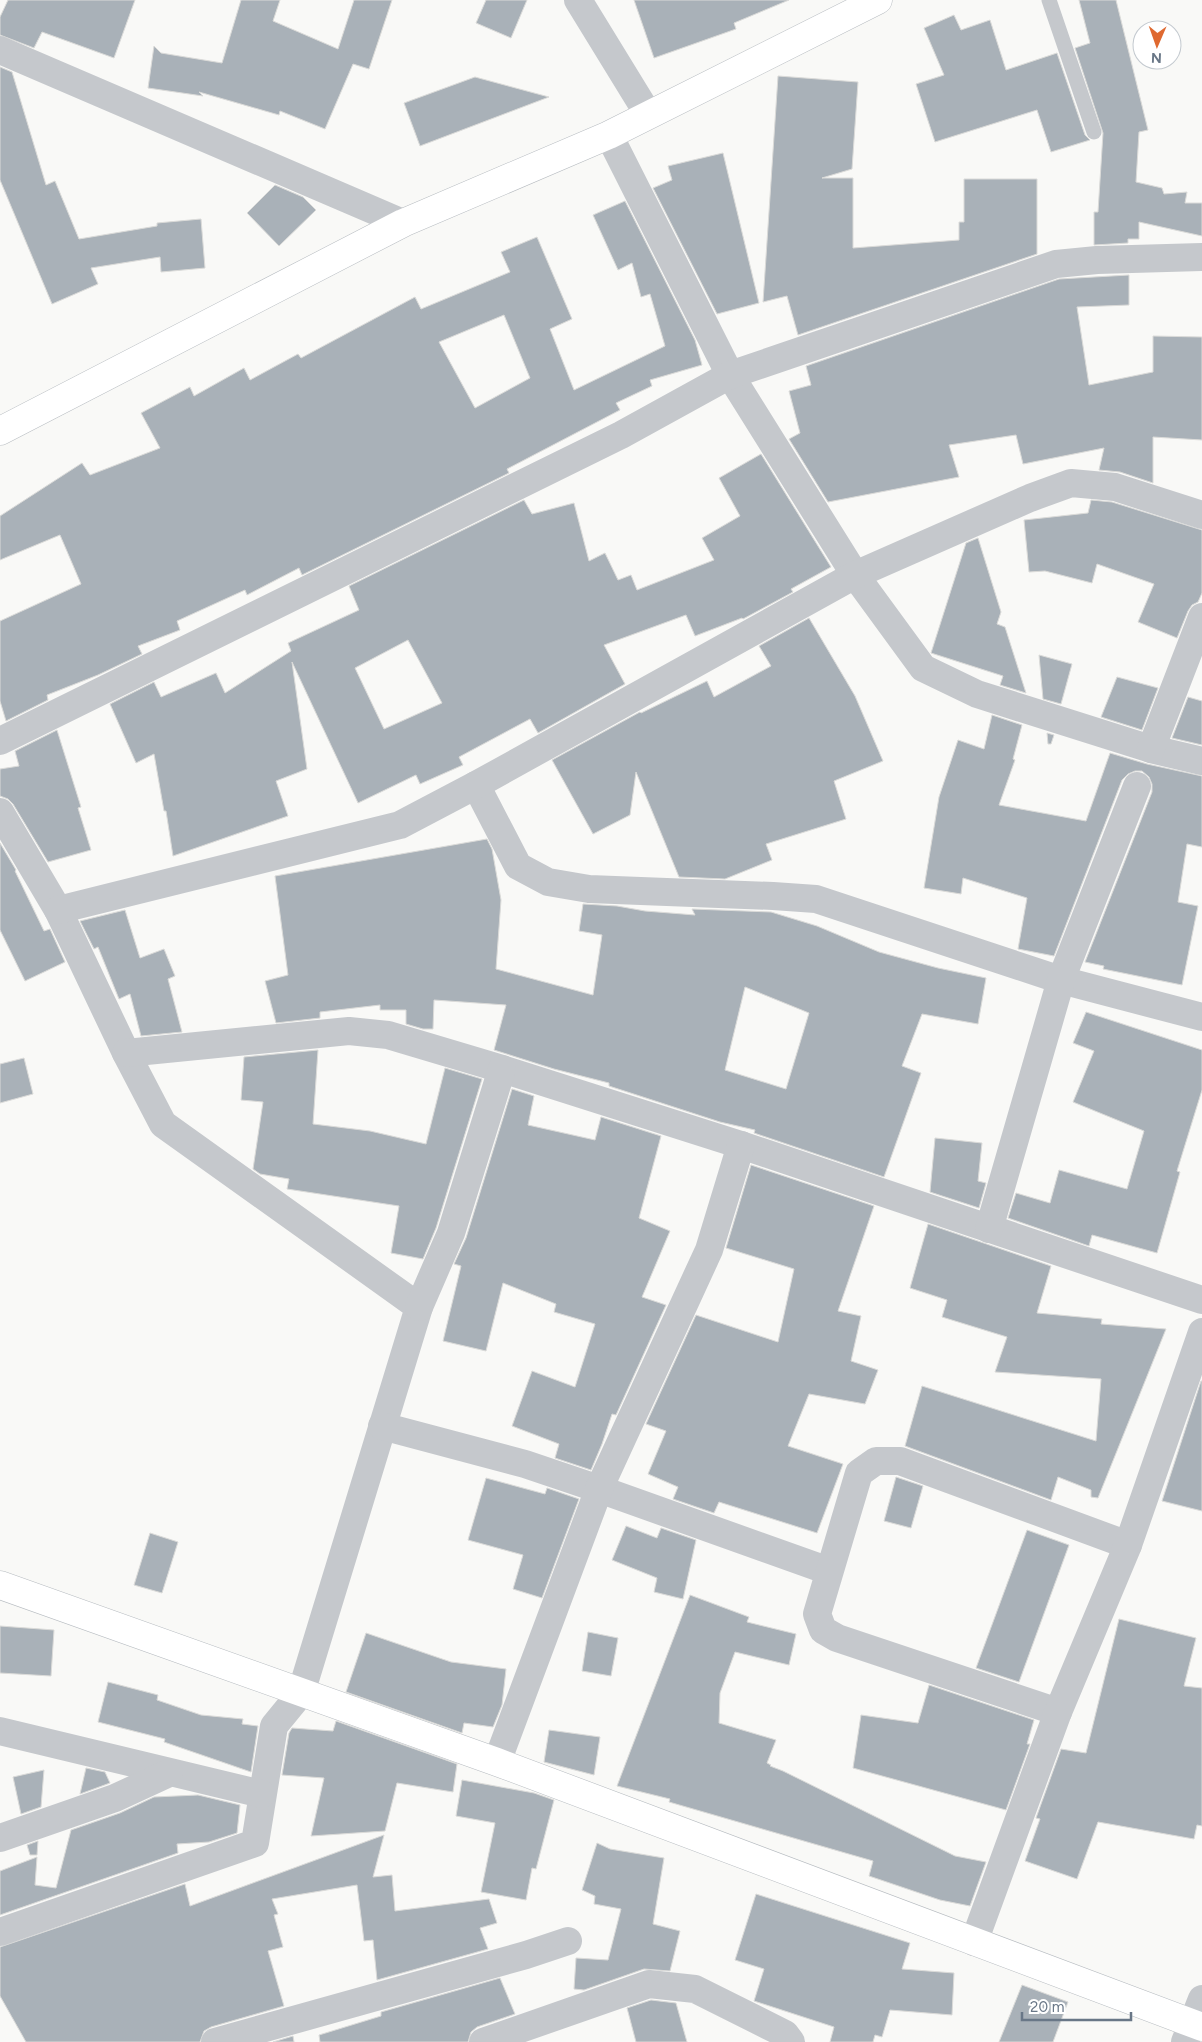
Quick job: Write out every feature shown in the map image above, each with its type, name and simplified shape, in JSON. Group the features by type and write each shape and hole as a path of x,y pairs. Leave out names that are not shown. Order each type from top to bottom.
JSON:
{"street":[{"path":"578,0 648,114"},
{"path":"0,431 403,222 609,134 878,0"},
{"path":"0,50 403,222"},
{"path":"609,134 730,375 855,575 922,668 977,694 1151,749 1202,761"},
{"path":"0,741 620,435 730,375 1056,264 1096,260 1202,258"},
{"path":"58,910 400,824 476,785 855,575 1030,498 1071,484 1115,487 1202,515"},
{"path":"1151,749 1202,617"},
{"path":"476,785 518,866 548,882 589,889 816,899 1061,980 1202,1017"},
{"path":"989,1229 1061,980 1137,786"},
{"path":"0,812 58,910 126,1053 163,1124 419,1307"},
{"path":"126,1053 349,1031 388,1035 741,1145 1202,1300"},
{"path":"0,1932 255,1843 274,1726 301,1693 419,1307 451,1233 502,1069"},
{"path":"497,1762 599,1489 709,1250 741,1145"},
{"path":"974,1942 1058,1712 1128,1545 1202,1332"},
{"path":"382,1426 525,1464 829,1571"},
{"path":"1058,1712 837,1638 823,1630 817,1614 859,1472 876,1461 900,1461 1128,1545"},
{"path":"0,1585 497,1762 974,1942 1195,2022"},
{"path":"0,1732 262,1794"},
{"path":"0,1838 115,1798 169,1773"},
{"path":"215,2042 526,1955 568,1941"},
{"path":"483,2042 649,1984 695,1989 788,2038"},
{"path":"760,2042 788,2038"}],"lane":[{"path":"1049,0 1094,132"}],"building":[{"path":"8,0 135,0 114,58 42,32 34,48 0,35 0,17"},
{"path":"241,0 280,0 273,21 338,49 354,0 392,0 369,69 353,64 325,129 280,111 279,115 199,92 203,96 148,88 154,46 161,53 222,63"},
{"path":"486,0 527,0 511,38 476,23"},
{"path":"634,0 789,0 734,23 736,29 654,58"},
{"path":"1079,0 1116,0 1148,130 1139,132 1136,182 1162,188 1164,194 1187,192 1185,203 1202,203 1202,236 1139,222 1139,239 1128,239 1128,243 1094,245 1094,212 1098,212 1103,133 1075,48 1090,43"},
{"path":"954,15 961,30 990,20 1006,70 1057,53 1085,135 1090,140 1051,152 1037,110 935,142 916,84 944,75 924,28"},
{"path":"0,67 12,72 46,185 55,181 79,239 157,226 157,223 201,219 205,268 161,272 160,257 91,268 98,284 52,304 0,180"},
{"path":"778,76 858,82 852,169 822,178 853,178 853,248 959,240 959,222 964,222 964,179 1037,179 1037,254 798,335 787,296 763,302"},
{"path":"475,77 549,97 420,146 404,103"},
{"path":"723,153 759,303 717,314 653,188 672,180 668,166"},
{"path":"275,185 303,197 316,210 279,246 247,213"},
{"path":"625,201 695,340 702,365 650,380 652,386 616,403 620,410 507,469 509,473 302,575 299,568 247,595 245,590 177,621 180,630 138,646 142,654 98,675 47,695 48,700 6,721 0,701 0,621 81,584 60,535 0,560 0,516 82,463 90,475 160,448 141,413 190,387 194,396 244,368 250,380 298,354 301,358 415,297 421,309 510,272 501,252 537,237 572,319 550,329 574,390 665,346 650,294 641,297 632,263 618,270 593,215","holes":["504,315 530,378 475,408 439,342"]},
{"path":"1129,275 1129,305 1077,307 1089,385 1153,372 1153,336 1202,337 1202,440 1153,437 1153,483 1120,472 1099,470 1104,448 1023,464 1016,435 949,445 959,477 828,502 789,439 800,433 789,391 811,385 806,366 1059,279"},
{"path":"761,454 831,567 791,589 793,592 743,619 695,636 686,615 604,645 625,684 538,733 530,719 459,757 463,765 420,784 416,775 358,803 292,662 307,769 276,781 288,816 173,856 154,754 136,763 110,704 154,682 161,697 216,673 225,693 291,651 288,643 359,610 349,586 524,500 532,514 574,503 589,561 605,553 618,580 631,575 637,590 714,560 702,538 740,516 719,478","holes":["408,640 442,703 384,729 355,668"]},
{"path":"1091,500 1112,502 1202,530 1202,593 1198,602 1192,605 1188,611 1177,638 1138,622 1154,584 1097,564 1092,583 1045,571 1029,572 1024,520 1088,513"},
{"path":"978,538 1001,612 997,624 1005,627 1026,693 1000,685 1003,676 931,653 966,543"},
{"path":"809,618 855,696 883,761 834,781 846,819 766,844 772,860 725,879 679,877 636,772 630,815 593,834 552,760 640,712 707,681 714,697 771,666 759,646"},
{"path":"1039,655 1072,664 1061,704 1043,699"},
{"path":"1117,677 1158,688 1142,730 1101,717"},
{"path":"1188,697 1202,701 1202,745 1172,738"},
{"path":"992,715 1022,725 1013,759 1015,760 999,805 1086,821 1110,753 1147,764 1202,776 1202,847 1187,844 1178,902 1198,906 1182,985 1103,969 1104,966 1085,962 1152,792 1152,784 1149,777 1142,771 1128,774 1122,780 1054,956 1018,949 1027,898 963,878 961,894 924,888 939,797 958,740 984,749"},
{"path":"57,730 81,807 78,808 91,850 48,862 13,804 8,799 0,796 0,769 19,766 15,751"},
{"path":"1047,733 1054,735 1051,744 1048,744"},
{"path":"487,839 492,849 501,900 496,969 593,995 602,935 579,931 583,904 695,915 692,909 771,912 817,926 879,952 938,968 986,978 978,1024 922,1014 902,1066 921,1073 884,1177 754,1133 755,1130 720,1122 609,1086 609,1083 554,1069 494,1050 506,1005 434,1000 433,1029 423,1029 406,1024 406,1010 380,1010 380,1005 320,1012 320,1018 276,1023 265,981 288,975 275,876","holes":["745,987 809,1013 786,1089 725,1070"]},
{"path":"0,843 16,870 44,931 50,929 65,962 25,981 0,930"},
{"path":"125,910 140,958 164,949 175,976 168,979 182,1032 141,1036 130,994 119,999 98,947 94,949 80,921"},
{"path":"1086,1012 1202,1050 1202,1090 1177,1171 1180,1172 1157,1253 1092,1235 1089,1246 1008,1218 1016,1193 1050,1203 1059,1170 1127,1189 1144,1131 1073,1102 1094,1051 1073,1043"},
{"path":"318,1050 313,1124 370,1131 426,1144 445,1068 482,1079 436,1228 423,1259 391,1253 399,1206 287,1189 289,1179 260,1174 253,1169 263,1102 241,1100 244,1057"},
{"path":"24,1058 33,1094 0,1103 0,1064"},
{"path":"512,1089 534,1096 528,1125 595,1140 601,1117 661,1136 639,1218 670,1231 642,1297 666,1305 616,1415 612,1414 591,1470 555,1458 559,1444 512,1426 532,1371 575,1387 595,1324 554,1312 556,1304 503,1283 486,1351 443,1341 461,1266 454,1264 466,1238"},
{"path":"935,1138 982,1143 978,1181 986,1183 979,1208 930,1192"},
{"path":"751,1165 874,1206 838,1311 861,1316 851,1361 878,1370 865,1404 809,1394 788,1446 843,1464 817,1533 719,1502 714,1513 673,1499 678,1487 648,1474 666,1431 646,1424 696,1315 778,1342 794,1269 726,1248"},
{"path":"928,1224 1051,1266 1037,1313 1102,1319 1101,1324 1166,1329 1098,1498 1091,1497 1091,1490 1058,1477 1051,1500 905,1446 922,1386 1096,1441 1101,1379 995,1372 1007,1337 942,1317 947,1300 910,1288"},
{"path":"1202,1381 1202,1511 1162,1501"},
{"path":"896,1477 923,1486 911,1528 884,1521"},
{"path":"486,1478 545,1494 547,1488 579,1499 542,1598 513,1589 523,1555 468,1540"},
{"path":"626,1526 657,1538 661,1528 696,1540 683,1599 654,1592 657,1578 612,1560"},
{"path":"1027,1530 1069,1545 1019,1682 976,1668"},
{"path":"150,1533 178,1542 162,1593 134,1585"},
{"path":"690,1595 749,1617 747,1622 796,1634 789,1665 735,1652 720,1693 719,1723 776,1740 767,1763 770,1766 955,1856 986,1862 970,1906 940,1900 869,1876 873,1861 669,1802 670,1799 617,1786"},
{"path":"1119,1619 1196,1638 1184,1686 1202,1688 1202,1826 1197,1825 1194,1839 1098,1822 1077,1879 1025,1861 1040,1819 1036,1818 1061,1749 1086,1753"},
{"path":"0,1626 54,1630 51,1676 0,1673"},
{"path":"588,1632 618,1638 611,1676 582,1671"},
{"path":"366,1633 451,1662 506,1669 502,1705 493,1727 464,1723 462,1733 346,1692"},
{"path":"108,1682 158,1695 157,1700 201,1715 243,1719 242,1724 258,1726 251,1772 164,1742 165,1739 98,1722"},
{"path":"929,1685 1034,1720 1027,1744 1030,1744 1006,1810 853,1768 861,1715 918,1723"},
{"path":"336,1721 457,1764 453,1792 397,1783 385,1831 311,1836 324,1778 282,1775 289,1733 292,1728 333,1731"},
{"path":"549,1730 600,1737 594,1775 544,1762"},
{"path":"86,1768 105,1772 110,1783 80,1794"},
{"path":"44,1770 41,1807 21,1814 13,1777"},
{"path":"462,1780 534,1793 554,1800 536,1869 532,1868 526,1900 481,1892 495,1823 456,1816"},
{"path":"198,1795 240,1805 237,1833 209,1842 177,1844 178,1853 0,1915 0,1871 37,1857 35,1885 56,1888 71,1830 120,1813 154,1797"},
{"path":"384,1835 373,1877 392,1875 395,1911 489,1899 497,1923 480,1928 488,1949 377,1980 373,1940 364,1941 357,1885 272,1899 278,1914 274,1915 283,1947 268,1951 284,2006 211,2027 204,2031 200,2042 26,2042 0,1996 0,1947 185,1884 190,1906"},
{"path":"38,1841 37,1855 30,1855 27,1845"},
{"path":"597,1843 610,1849 664,1858 653,1924 680,1931 670,1971 644,1969 584,1990 574,1989 576,1958 608,1960 621,1909 594,1904 595,1896 582,1890"},
{"path":"756,1894 910,1943 902,1969 954,1973 952,2015 890,2010 882,2037 875,2035 873,2042 830,2042 834,2027 754,2001 764,1969 735,1960"},
{"path":"500,1978 515,2014 477,2027 471,2032 468,2042 320,2042 319,2035 381,2016 381,2012"},
{"path":"1022,1985 1068,2002 1053,2042 999,2042"},
{"path":"651,2000 676,2003 687,2042 636,2042 627,2008"},
{"path":"293,2036 294,2042 273,2042"}]}
